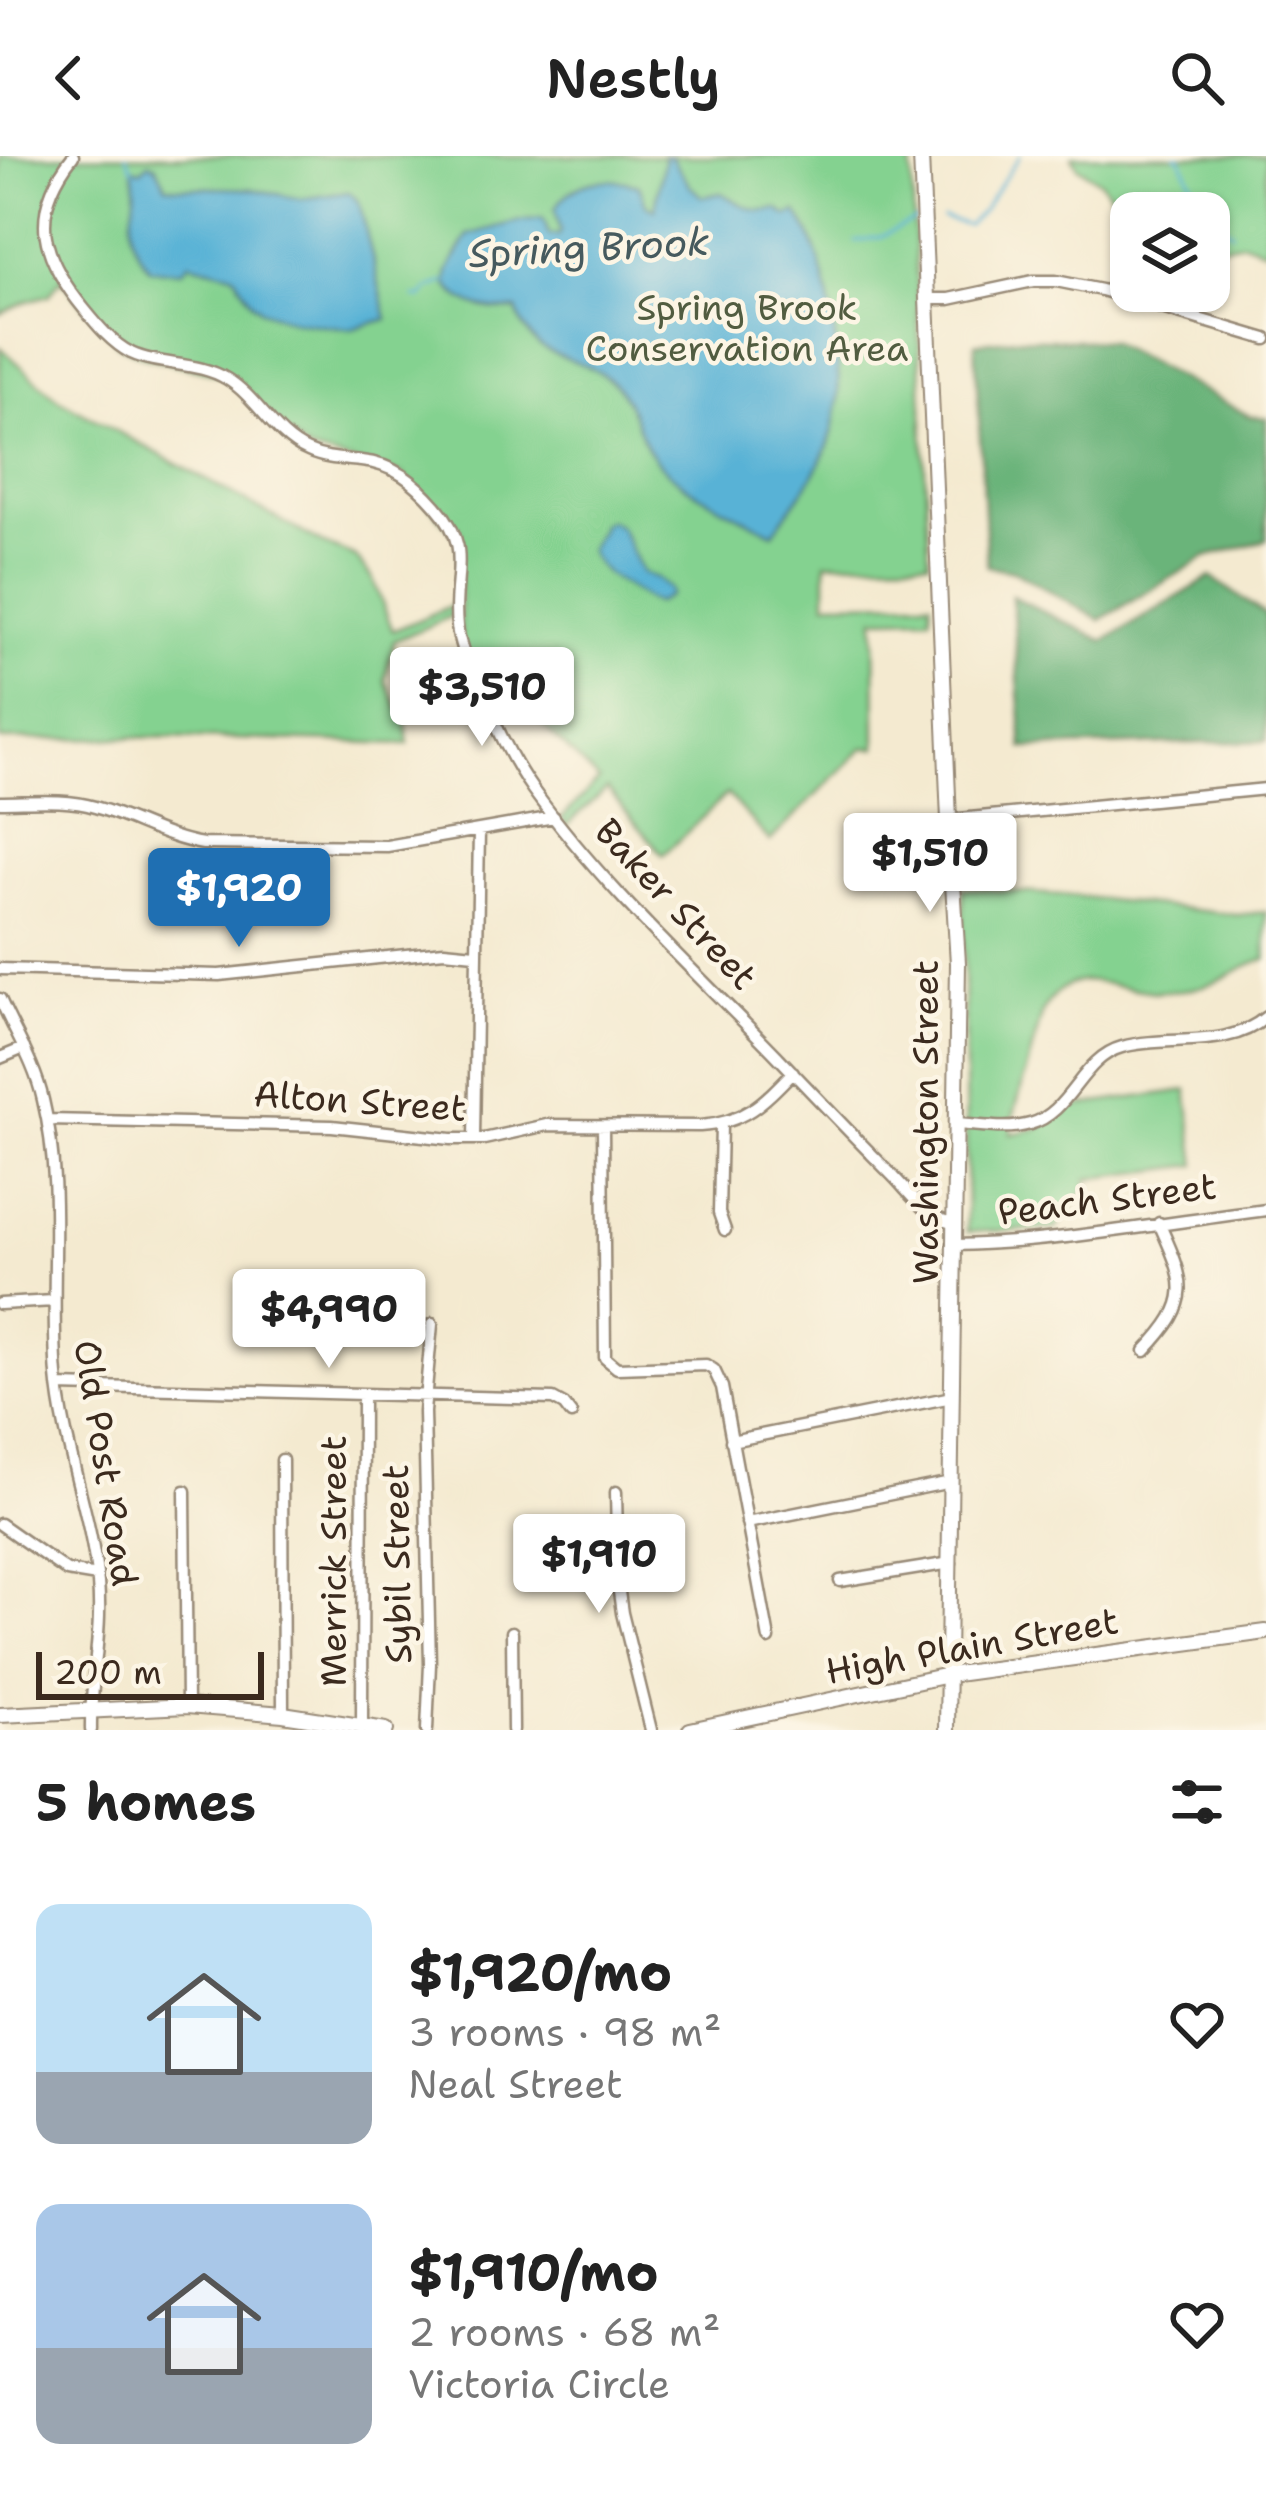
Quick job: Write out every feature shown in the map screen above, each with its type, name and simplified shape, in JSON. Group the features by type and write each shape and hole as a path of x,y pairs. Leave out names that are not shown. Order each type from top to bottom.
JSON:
{"main road":[{"name":"Washington Street","path":"921,156 958,963 947,1730"},
{"name":"High Plain Street","path":"690,1730 948,1675 1266,1632"},
{"path":"0,1715 188,1706 386,1730"}],"street":[{"name":"Baker Street","path":"73,156 52,186 44,232 52,259 71,292 104,332 130,352 221,376 308,452 382,464 419,486 458,538 456,622 466,662 513,760 554,817 630,904 932,1216 955,1224"},
{"path":"927,299 1055,280 1266,339"},
{"path":"949,820 1266,789"},
{"path":"0,802 94,806 203,844 375,847 554,817"},
{"path":"474,1139 478,831"},
{"path":"0,969 219,975 444,951 475,954"},
{"name":"Old Post Road","path":"0,999 40,1085 48,1120 58,1386 97,1576 92,1730"},
{"path":"955,1124 1034,1124 1055,1111 1106,1053 1126,1046 1230,1036 1251,1030 1266,1017"},
{"path":"0,1058 24,1048"},
{"path":"725,1230 719,1213 721,1125 748,1114 793,1072"},
{"name":"Alton Street","path":"48,1120 332,1126 451,1139 547,1126 721,1125"},
{"path":"603,1126 605,1358 617,1368 709,1365 721,1383 769,1639"},
{"name":"Peach Street","path":"954,1245 1266,1210"},
{"path":"1145,1351 1176,1310 1182,1287 1159,1223"},
{"path":"0,1304 54,1300"},
{"name":"Sybil Street","path":"427,1730 425,1396 432,1324"},
{"path":"58,1386 554,1399 571,1414"},
{"name":"Merrick Street","path":"362,1726 363,1396"},
{"path":"731,1441 952,1397"},
{"path":"282,1460 283,1714"},
{"path":"747,1523 951,1481"},
{"path":"184,1491 188,1706"},
{"path":"616,1492 620,1599 651,1730"},
{"path":"0,1525 67,1571 97,1576"},
{"path":"840,1581 951,1563"},
{"path":"512,1632 513,1730"}],"green space":[{"name":"Spring Brook Conservation Area","path":"0,156 911,156 929,561 826,562 826,602 931,601 930,617 875,618 876,748 863,748 770,841 727,794 663,855 607,789 566,826 561,819 599,780 520,704 493,718 461,647 458,538 402,474 308,451 221,375 145,357 117,344 61,279 49,295 0,314"},
{"path":"1072,156 1266,156 1266,250 1243,242 1230,245 1230,192 1110,194"},
{"path":"1015,338 1109,341 1250,416 1266,418 1266,540 1206,557 1100,620 1014,571 987,566 975,343"},
{"path":"0,347 58,399 356,557 373,580 393,631 453,605 452,616 394,641 385,680 405,713 409,744 166,737 0,740"},
{"path":"1211,577 1266,615 1266,741 1023,748 1012,596 1104,641"},
{"path":"963,888 1237,915 1266,912 1266,959 1209,984 1160,992 1086,981 1057,992 1043,1011 1012,1121 1011,1134 1039,1128 1068,1107 1187,1090 1197,1165 1087,1179 1088,1185 1056,1229 967,1232"}],"water":[{"path":"665,156 671,157 702,197 721,193 754,210 777,209 787,216 796,212 823,275 837,357 835,422 819,465 773,533 710,501 667,471 648,449 624,397 609,379 533,340 517,310 479,306 447,285 448,271 468,235 543,218 549,235 559,235 555,209 582,185 615,181 639,185 646,205 655,209"},
{"path":"149,163 156,166 166,186 252,189 301,199 349,192 359,202 387,319 352,329 294,321 261,310 234,274 189,263 182,271 150,269 131,227 132,168 141,170"},
{"path":"610,520 620,527 642,573 657,578 670,595 656,603 648,600 599,567 589,550 603,523"}],"waterway":[{"name":"Spring Brook","path":"126,156 133,170"},
{"name":"Spring Brook","path":"943,218 968,225 1020,156"},
{"name":"Spring Brook","path":"1176,156 1197,192"},
{"name":"Spring Brook","path":"856,241 880,237 916,220"},
{"name":"Spring Brook","path":"414,297 421,298 446,282"}]}
